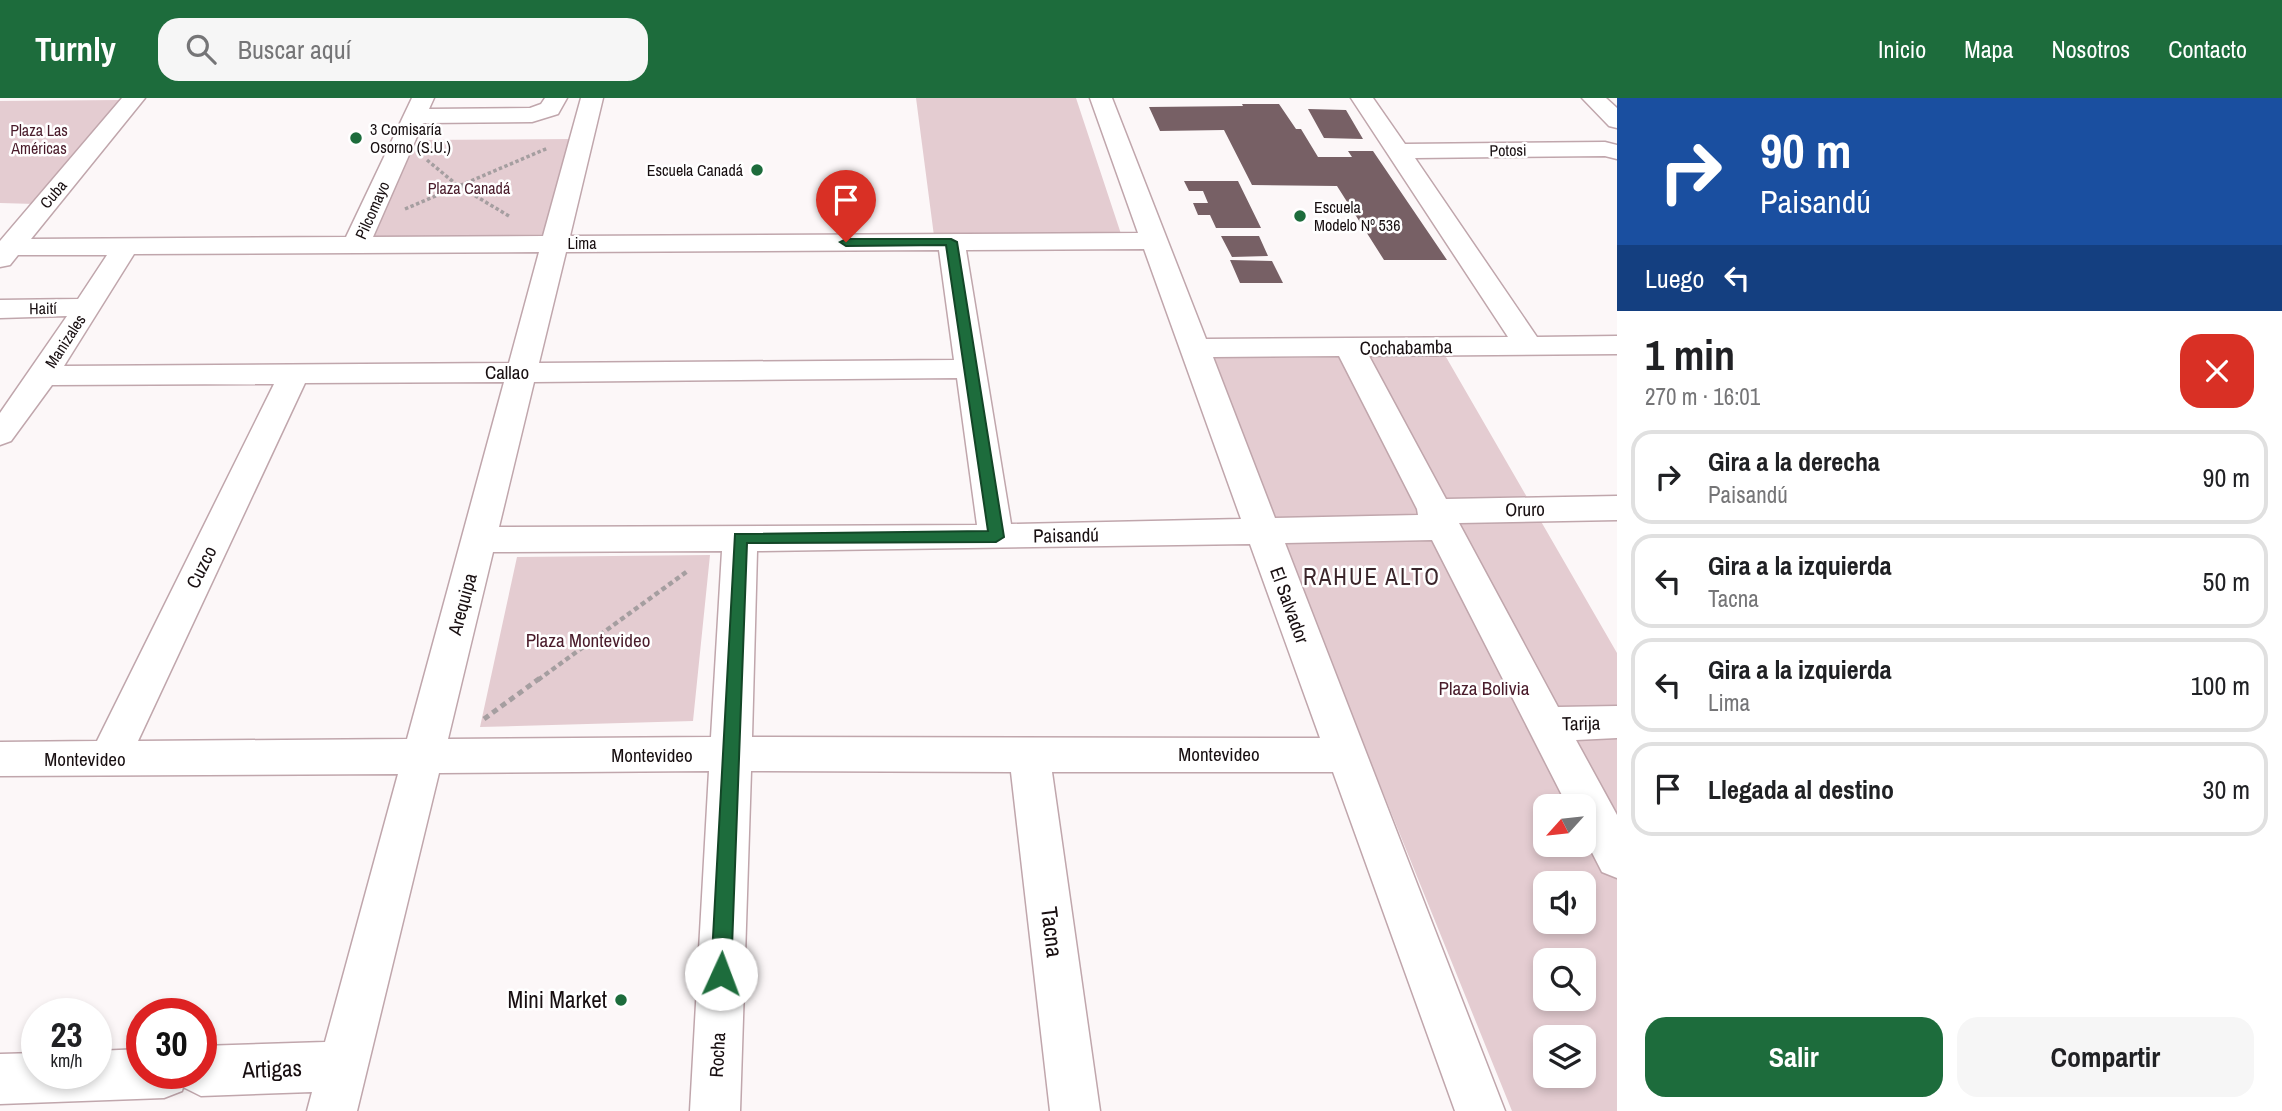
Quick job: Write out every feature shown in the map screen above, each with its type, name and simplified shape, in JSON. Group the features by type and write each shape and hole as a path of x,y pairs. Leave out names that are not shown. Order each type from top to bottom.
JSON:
{"street":[{"name":"Cuba","path":"5,253 24,213 134,98"},
{"path":"418,107 532,115 550,109 556,98"},
{"name":"Arequipa","path":"338,1089 592,98"},
{"name":"El Salvador","path":"1101,98 1480,1111"},
{"path":"1362,98 1529,346"},
{"path":"1593,98 1617,121"},
{"name":"Pilcomayo","path":"359,237 418,107"},
{"name":"Potosi","path":"1398,151 1613,154"},
{"name":"Lima","path":"5,253 359,237 555,243 1155,241"},
{"path":"951,242 996,537"},
{"name":"Manizales","path":"0,433 23,406 126,246"},
{"name":"Haití","path":"0,309 87,307"},
{"name":"Cochabamba","path":"1195,348 1617,345"},
{"path":"1349,347 1617,858"},
{"name":"Callao","path":"43,376 971,369"},
{"name":"Cuzco","path":"108,760 294,374"},
{"name":"Oruro","path":"1438,519 1617,508"},
{"name":"Paisandú","path":"479,540 996,537 1264,532 1438,519"},
{"name":"Rocha","path":"715,1111 740,537"},
{"name":"Tarija","path":"1546,724 1617,722"},
{"name":"Montevideo","path":"0,759 731,754 1347,755"},
{"name":"Tacna","path":"1029,754 1075,1111"},
{"path":"0,1079 126,1074"},
{"name":"Artigas","path":"217,1074 338,1089"}],"path":[{"path":"359,237 457,185 583,134"},
{"path":"403,140 457,185 555,243"},
{"path":"481,721 710,555 740,537"}],"green space":[{"path":"916,98 1076,98 1122,237 934,236"},
{"name":"Plaza Las Américas","path":"122,100 35,204 0,203 0,101"},
{"name":"Plaza Canadá","path":"570,139 545,237 368,238 411,140"},
{"name":"Plaza Bolivia","path":"1446,357 1617,653 1617,1111 1512,1111 1207,358"},
{"name":"Plaza Montevideo","path":"710,555 693,721 480,727 517,557"}],"building":[{"path":"1242,104 1279,104 1296,129 1301,129 1318,157 1352,157 1348,151 1373,151 1447,260 1384,260 1337,186 1252,185 1224,130 1160,131 1149,107 1243,106"},
{"path":"1308,109 1346,110 1363,139 1324,138"},
{"path":"1184,181 1238,181 1261,228 1216,228 1210,215 1198,215 1193,203 1208,203 1203,191 1189,191"},
{"path":"1221,236 1259,236 1268,256 1232,257"},
{"path":"1230,260 1272,261 1283,283 1240,283"}],"place":[{"name":"3 Comisaría Osorno (S.U.)","path":"356,138"},
{"name":"Escuela Canadá","path":"757,170"},
{"name":"Escuela Modelo Nº 536","path":"1300,216"},
{"name":"Mini Market","path":"621,1000"}],"district":[{"name":"RAHUE ALTO","path":"1372,577"}],"route":[{"path":"721,974 740,537 996,537 951,242 846,242"}]}
